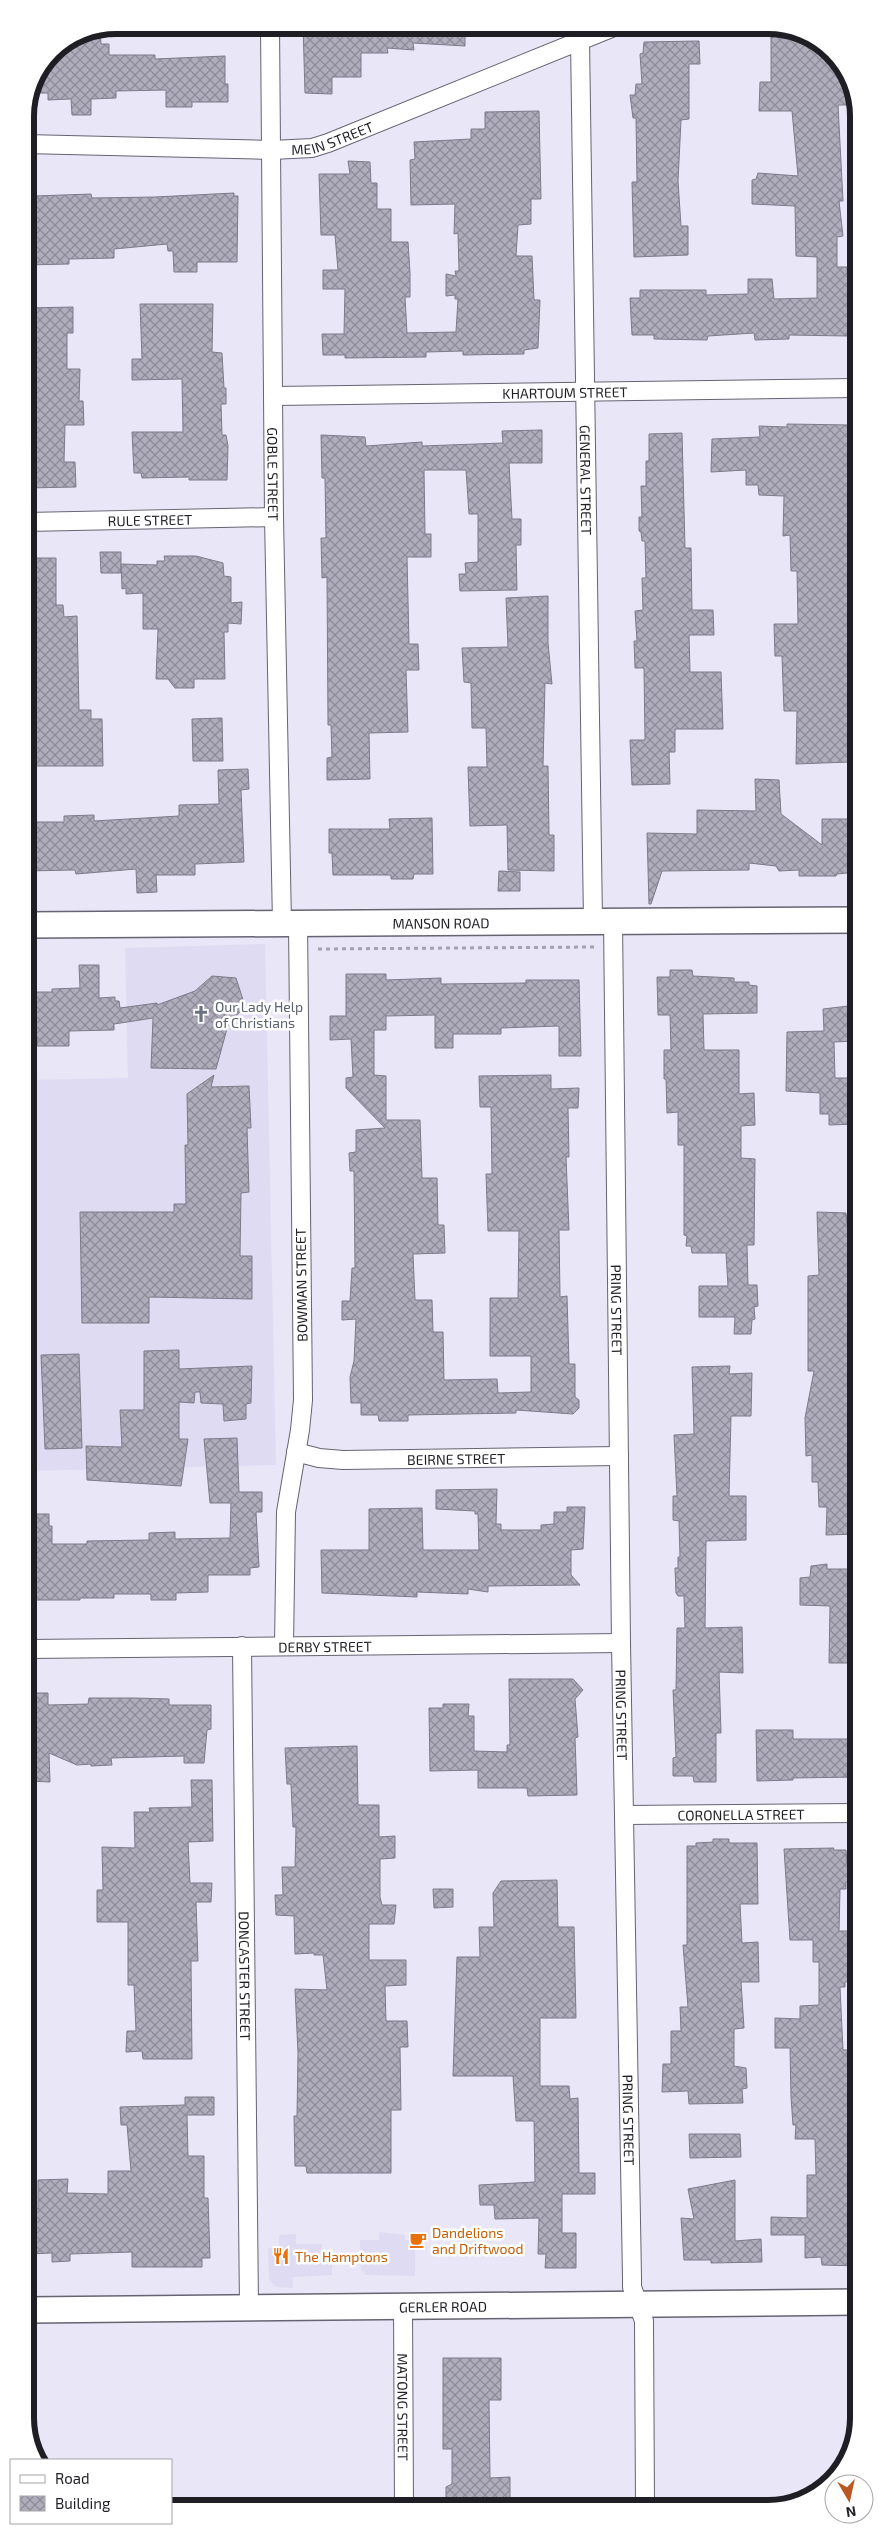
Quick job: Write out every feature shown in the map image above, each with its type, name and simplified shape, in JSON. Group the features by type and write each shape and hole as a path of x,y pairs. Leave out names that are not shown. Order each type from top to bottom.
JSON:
{"street":[{"name":"GOBLE STREET","path":"270,34 274,518 290,923"},
{"name":"MEIN STREET","path":"34,144 272,150 312,148 596,34"},
{"name":"GENERAL STREET","path":"580,40 586,392 603,921"},
{"name":"KHARTOUM STREET","path":"274,396 850,388"},
{"name":"RULE STREET","path":"34,522 274,518"},
{"name":"MANSON ROAD","path":"34,925 850,920"},
{"name":"PRING STREET","path":"603,921 618,1456 632,2287 644,2320 645,2500"},
{"name":"BOWMAN STREET","path":"284,1646 286,1512 302,1400 290,923"},
{"name":"BEIRNE STREET","path":"296,1452 319,1458 343,1460 618,1456"},
{"name":"DERBY STREET","path":"34,1649 621,1642"},
{"name":"DONCASTER STREET","path":"242,1646 249,2306"},
{"name":"CORONELLA STREET","path":"625,1815 850,1813"},
{"name":"GERLER ROAD","path":"34,2310 249,2306 850,2302"},
{"name":"MATONG STREET","path":"403,2306 404,2500"}],"path":[{"path":"318,949 596,947"}],"shaded area":[{"path":"265,944 276,1465 34,1471 34,1080 128,1078 125,948"},
{"path":"379,2232 405,2235 405,2240 415,2240 415,2276 365,2275 364,2271 361,2271 360,2240 379,2240"},
{"path":"296,2234 296,2244 322,2244 322,2250 332,2250 332,2275 293,2277 293,2288 276,2287 269,2279 268,2248 279,2248 279,2235"}],"building":[{"path":"303,34 465,34 465,46 413,43 414,50 387,48 388,53 361,53 361,77 332,77 332,94 305,93"},
{"path":"100,35 101,44 109,44 109,55 155,55 155,59 225,56 225,84 228,84 228,102 192,102 192,107 166,107 166,90 116,91 116,98 91,99 91,115 72,115 71,99 48,100 48,93 37,93 42,79 51,66 62,54 75,45"},
{"path":"771,37 790,37 800,40 822,54 833,66 845,87 846,105 838,105 843,201 839,201 843,236 837,237 837,267 847,267 850,325 848,325 847,336 789,335 789,339 755,340 754,333 708,336 707,340 654,339 654,335 632,335 630,298 640,298 640,290 706,290 706,295 748,294 748,279 772,279 774,299 817,298 817,257 796,256 795,206 752,204 752,180 756,179 758,173 798,176 792,111 759,111 760,82 771,82"},
{"path":"699,41 700,64 689,64 689,119 681,120 678,181 681,226 688,226 688,255 634,257 632,182 637,182 636,118 633,118 630,95 635,95 636,84 642,84 640,54 643,53 644,42"},
{"path":"539,111 541,199 531,199 531,224 518,225 516,256 532,256 534,300 540,300 538,348 524,350 524,354 463,355 463,351 426,352 426,357 345,358 345,355 323,355 322,334 344,334 345,289 323,289 323,270 338,270 335,235 321,235 319,174 350,174 348,161 370,162 371,183 377,183 377,209 391,209 391,242 408,242 410,297 405,297 407,333 456,332 458,299 455,299 455,295 446,296 446,274 456,276 455,271 459,271 458,233 454,234 455,204 411,205 410,160 415,159 414,142 471,139 471,129 485,129 485,112"},
{"path":"234,193 234,196 238,196 237,262 197,262 197,272 174,272 173,251 168,251 167,244 114,249 114,258 69,259 69,264 34,265 35,196 91,194 92,198"},
{"path":"140,304 213,304 212,352 222,353 224,388 226,388 226,404 221,404 222,435 226,435 228,446 227,480 189,480 189,477 142,478 141,473 134,473 132,432 183,432 182,379 132,380 132,359 142,359"},
{"path":"73,307 73,333 67,333 67,369 80,369 79,401 83,401 84,425 65,425 64,462 75,462 76,487 34,488 34,308"},
{"path":"787,424 850,425 850,458 848,458 850,521 850,762 796,764 797,711 784,711 782,656 775,656 774,624 798,624 797,571 791,571 790,535 783,536 784,496 759,495 758,485 746,485 746,470 711,472 712,439 760,437 759,426 787,427"},
{"path":"542,430 542,463 509,463 512,519 521,519 521,545 516,545 517,590 460,591 459,574 466,574 465,563 478,562 478,514 469,514 466,470 424,470 425,534 431,534 431,557 407,557 409,644 418,644 419,670 406,670 408,732 369,733 370,779 327,780 327,758 332,757 331,725 328,725 327,577 322,578 321,538 326,538 325,478 322,478 321,435 365,437 366,446 422,442 422,446 503,443 502,431"},
{"path":"682,433 685,548 691,548 692,610 713,610 714,635 689,635 690,672 721,672 723,729 675,729 675,752 669,752 670,784 632,785 630,740 645,740 644,668 635,668 634,641 637,641 635,611 643,610 642,578 646,578 645,541 642,541 641,532 639,531 639,517 642,517 641,486 646,486 646,461 649,461 649,434"},
{"path":"100,552 121,552 121,573 101,573"},
{"path":"164,556 196,556 223,563 224,576 231,577 231,603 242,602 241,624 228,623 228,632 224,632 225,679 194,679 194,688 175,688 168,679 156,679 158,629 143,629 143,593 126,594 126,588 122,589 121,564 157,565 157,561 165,561"},
{"path":"34,558 56,558 56,605 63,605 64,617 77,616 79,710 91,710 91,719 102,719 103,766 34,766"},
{"path":"548,596 548,643 552,684 545,683 543,766 548,766 549,835 554,835 554,871 508,870 507,825 470,826 468,767 487,767 486,728 472,728 471,683 464,682 462,648 508,647 506,598"},
{"path":"222,718 223,761 193,761 192,719"},
{"path":"248,769 249,789 241,790 244,862 195,864 195,875 156,875 157,892 137,893 136,869 76,874 75,870 34,871 34,822 64,822 64,816 94,815 94,821 179,816 179,805 219,804 218,770"},
{"path":"755,779 779,780 781,814 822,845 822,819 848,819 850,821 850,873 837,874 836,876 799,876 799,870 779,871 776,866 749,863 749,870 662,871 651,904 649,904 647,833 697,834 697,810 756,811"},
{"path":"432,818 433,874 414,874 413,879 391,879 391,875 333,875 332,853 329,853 329,829 390,829 389,819"},
{"path":"499,871 520,872 520,891 498,891"},
{"path":"79,965 99,965 99,998 115,997 115,1001 119,1001 120,1008 157,1003 157,1005 195,991 212,976 236,978 245,1006 228,1025 216,1069 151,1068 153,1018 114,1024 114,1030 69,1031 69,1046 37,1046 37,1037 34,1037 34,992 52,992 52,989 80,988"},
{"path":"670,970 692,970 693,976 734,978 734,982 749,982 749,985 757,986 757,1013 703,1014 704,1050 739,1050 739,1094 754,1093 755,1125 741,1126 741,1158 755,1159 754,1245 747,1245 748,1285 757,1285 758,1306 754,1307 755,1319 752,1320 751,1334 734,1334 735,1317 699,1317 699,1286 728,1286 726,1253 692,1253 691,1246 686,1246 687,1236 684,1235 684,1145 678,1145 678,1112 667,1113 666,1079 664,1079 664,1050 671,1050 670,1015 658,1015 657,977 670,977"},
{"path":"346,974 386,974 386,980 441,978 441,984 526,983 526,980 579,980 581,1056 559,1056 559,1026 501,1028 501,1034 453,1034 453,1048 435,1048 435,1015 386,1016 386,1030 374,1030 374,1075 386,1076 386,1120 420,1120 422,1178 437,1178 438,1225 444,1225 445,1253 413,1254 415,1300 432,1300 433,1332 443,1332 444,1380 497,1379 498,1393 531,1392 531,1356 490,1356 490,1298 518,1298 519,1231 488,1231 486,1174 492,1174 491,1107 480,1107 479,1076 551,1075 551,1089 579,1088 578,1108 568,1108 569,1157 566,1157 569,1230 559,1230 560,1297 567,1296 569,1364 575,1364 575,1397 579,1400 579,1408 573,1414 516,1410 516,1413 408,1415 408,1421 379,1421 378,1415 361,1415 361,1403 351,1403 350,1377 354,1361 356,1319 342,1320 342,1301 350,1301 352,1268 355,1268 354,1171 350,1171 349,1153 356,1152 356,1130 385,1128 346,1088 346,1078 353,1077 351,1039 330,1040 330,1016 346,1016"},
{"path":"850,1006 850,1041 834,1042 835,1078 850,1078 850,1124 829,1125 829,1114 820,1114 820,1093 786,1091 787,1032 824,1031 823,1009"},
{"path":"214,1075 211,1087 249,1086 251,1128 247,1128 249,1192 241,1193 240,1256 252,1256 252,1299 149,1297 149,1323 82,1323 80,1212 174,1212 174,1204 186,1204 185,1145 188,1145 187,1094"},
{"path":"817,1212 846,1213 847,1223 850,1223 850,1534 826,1535 827,1507 819,1507 818,1482 812,1482 812,1455 806,1456 805,1418 814,1371 808,1371 808,1276 819,1275"},
{"path":"179,1350 179,1369 252,1366 251,1403 246,1404 246,1419 224,1421 223,1404 201,1403 200,1392 195,1392 194,1403 179,1402 179,1439 188,1439 181,1486 87,1480 86,1446 122,1447 120,1410 144,1410 144,1351"},
{"path":"79,1354 82,1448 45,1449 41,1355"},
{"path":"730,1366 729,1374 752,1373 751,1416 731,1416 729,1496 746,1496 746,1540 706,1541 705,1628 742,1627 743,1673 719,1672 721,1733 716,1733 716,1782 694,1782 693,1776 673,1776 673,1758 676,1757 673,1690 676,1690 677,1628 685,1628 684,1596 678,1596 676,1593 675,1568 678,1568 678,1557 680,1557 679,1521 673,1520 673,1496 677,1496 674,1435 694,1434 692,1367"},
{"path":"237,1438 239,1492 262,1492 262,1512 256,1512 259,1567 250,1568 250,1575 208,1575 208,1592 176,1593 176,1600 151,1600 151,1594 114,1594 114,1598 34,1600 34,1514 49,1514 49,1526 52,1526 52,1544 87,1544 87,1541 149,1540 149,1533 175,1532 175,1539 230,1538 231,1503 210,1503 204,1439"},
{"path":"497,1489 496,1524 501,1524 501,1530 541,1530 541,1525 554,1524 554,1512 567,1512 567,1507 585,1507 583,1549 571,1550 571,1575 580,1585 488,1586 488,1592 468,1589 468,1594 417,1592 417,1597 322,1593 321,1550 369,1550 369,1509 422,1508 423,1550 479,1550 478,1514 475,1514 475,1511 436,1509 436,1490"},
{"path":"827,1564 827,1569 850,1569 850,1663 829,1663 830,1606 800,1605 800,1578 810,1577 811,1566"},
{"path":"509,1679 573,1679 583,1690 575,1699 578,1737 575,1738 577,1795 528,1796 527,1788 478,1788 478,1770 430,1771 429,1708 443,1708 443,1704 469,1704 468,1716 474,1716 474,1751 507,1752 507,1745 510,1745"},
{"path":"34,1693 48,1693 48,1705 88,1704 89,1698 135,1698 169,1699 169,1705 211,1705 211,1729 207,1730 204,1763 184,1763 184,1756 111,1758 112,1765 91,1766 91,1764 77,1765 49,1753 50,1782 34,1781"},
{"path":"756,1730 793,1730 793,1739 850,1739 850,1777 757,1781"},
{"path":"357,1746 358,1805 379,1805 379,1837 395,1836 395,1858 380,1859 380,1897 382,1905 396,1905 394,1924 369,1924 369,1960 406,1960 406,1985 385,1986 386,2021 407,2021 408,2047 400,2047 401,2110 391,2110 391,2173 307,2173 306,2166 295,2166 294,2116 297,2116 298,2053 295,1989 327,1990 323,1955 314,1955 314,1953 295,1954 294,1916 276,1915 275,1895 283,1895 282,1867 295,1867 296,1827 293,1827 291,1784 287,1784 285,1748"},
{"path":"191,1780 212,1780 213,1841 188,1842 190,1883 212,1883 211,1902 196,1902 198,1961 191,1961 192,2059 143,2059 142,2051 126,2052 127,2031 136,2031 134,1985 128,1985 128,1922 97,1922 97,1890 103,1890 102,1847 135,1848 134,1812 150,1812 149,1808 192,1807"},
{"path":"713,1839 729,1839 729,1843 757,1843 758,1904 740,1904 742,1943 758,1942 759,1982 741,1982 744,2028 734,2029 734,2066 746,2068 747,2088 742,2089 743,2103 689,2104 688,2091 662,2092 663,2064 671,2064 671,2031 681,2031 680,2007 688,2007 683,1945 687,1945 687,1846 696,1846 696,1843 713,1842"},
{"path":"834,1848 833,1850 846,1850 847,1864 850,1864 850,1882 846,1882 846,1889 840,1889 839,1931 850,1931 850,1981 845,1982 845,1987 840,1987 843,2050 850,2050 850,2266 822,2265 821,2257 805,2258 805,2235 771,2235 771,2217 807,2218 807,2175 816,2175 815,2139 795,2139 796,2125 793,2125 790,2048 775,2048 775,2018 800,2019 800,2006 819,2005 819,1962 813,1962 813,1940 790,1940 784,1849"},
{"path":"557,1880 558,1927 574,1927 576,2018 540,2018 540,2086 569,2086 570,2099 578,2098 579,2173 595,2173 595,2194 562,2194 562,2233 576,2233 576,2268 545,2268 546,2254 538,2254 539,2218 495,2219 494,2205 480,2205 479,2185 535,2182 534,2121 516,2121 513,2076 453,2076 457,1957 480,1957 479,1927 494,1927 493,1893 501,1881"},
{"path":"433,1889 453,1889 453,1907 434,1908"},
{"path":"185,2097 214,2097 214,2115 187,2115 188,2156 204,2156 204,2198 208,2198 210,2258 202,2258 202,2267 132,2267 132,2252 70,2254 70,2261 52,2262 52,2253 34,2254 34,2209 38,2209 38,2180 68,2179 67,2193 108,2194 108,2171 131,2171 127,2125 121,2125 120,2107 185,2105"},
{"path":"689,2134 740,2134 741,2157 690,2158"},
{"path":"735,2180 735,2241 761,2239 762,2262 711,2263 711,2260 684,2260 681,2218 694,2219 688,2189"},
{"path":"443,2358 501,2358 501,2400 489,2400 490,2478 510,2477 510,2500 446,2500 446,2487 452,2484 452,2449 443,2449"}],"place":[{"name":"Our Lady Help of Christians","path":"201,1014"},
{"name":"Dandelions and Driftwood","path":"418,2240"},
{"name":"The Hamptons","path":"281,2256"}]}
